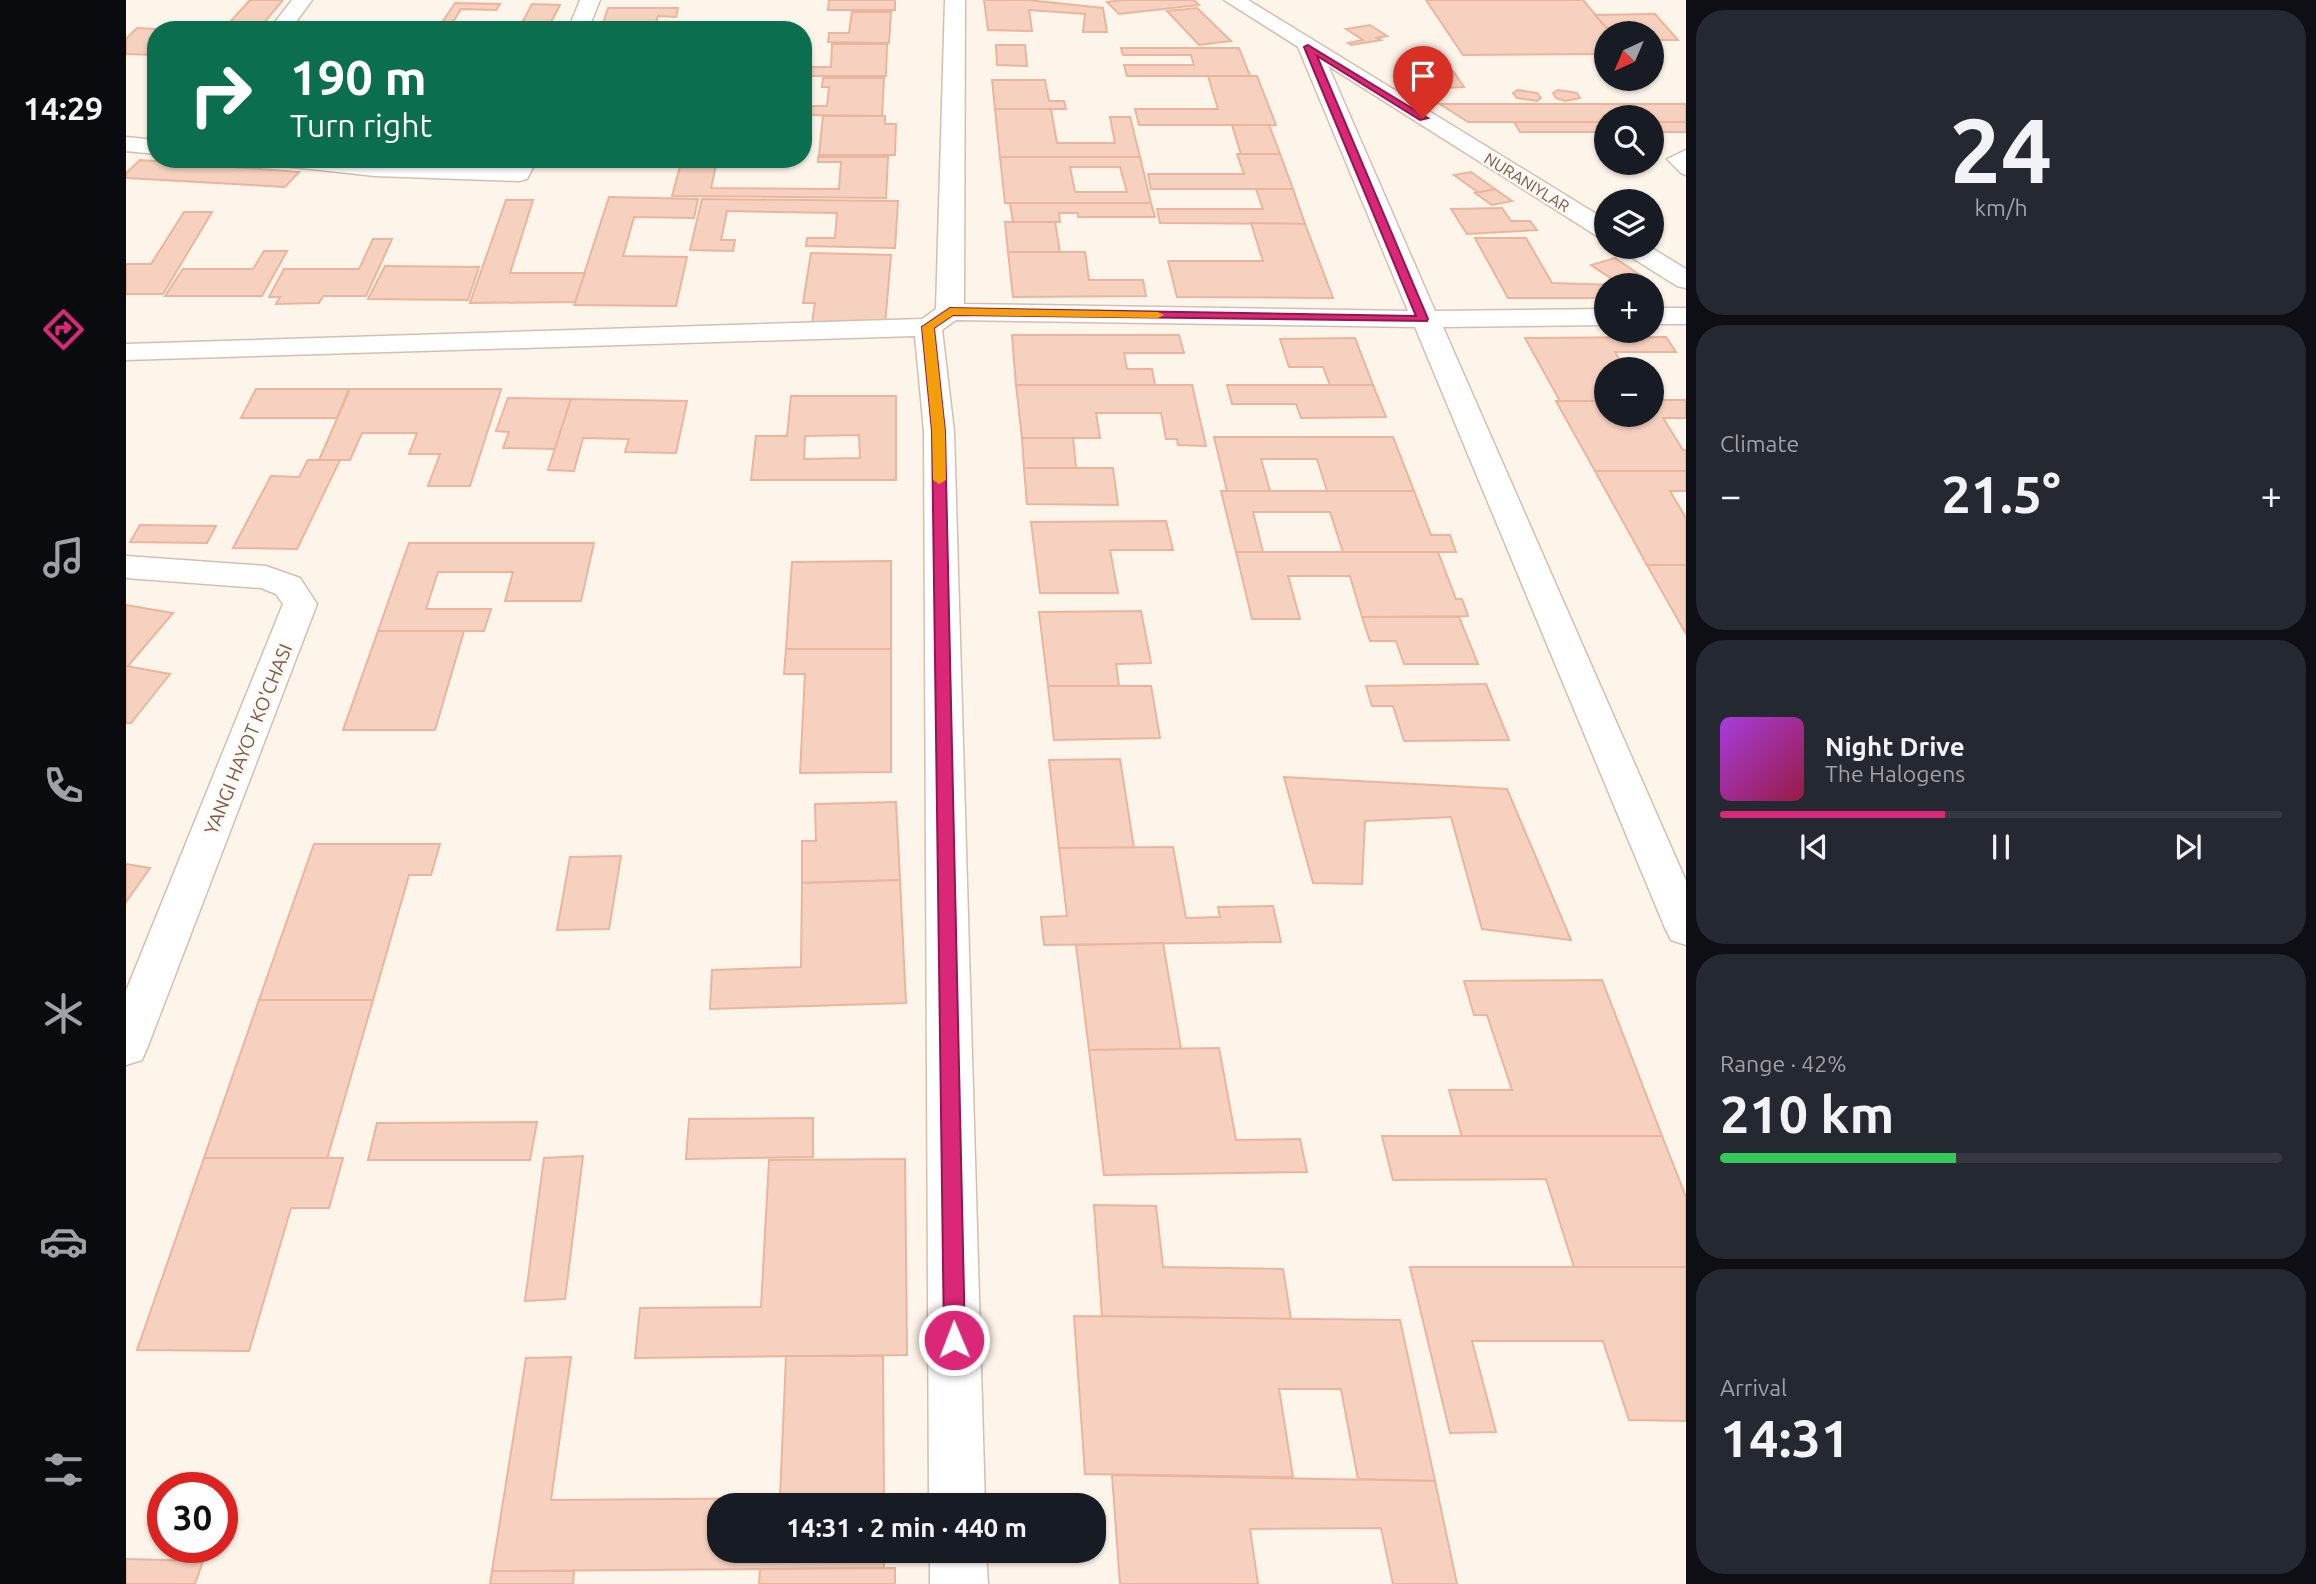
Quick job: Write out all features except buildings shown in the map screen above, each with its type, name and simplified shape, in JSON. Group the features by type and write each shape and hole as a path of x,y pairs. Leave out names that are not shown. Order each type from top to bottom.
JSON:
{"street":[{"path":"286,21 302,0"},
{"path":"582,21 590,0"},
{"path":"955,0 939,320 939,445 957,1493"},
{"name":"NURANIYLAR","path":"1234,0 1594,224"},
{"path":"1308,47 1686,928"},
{"path":"126,144 147,146"},
{"path":"366,168 519,174 521,168"},
{"path":"1652,259 1686,280"},
{"path":"1664,316 1686,316"},
{"path":"126,376 138,351 939,320 1594,317"},
{"name":"YANGI HAYOT KO'CHASI","path":"126,567 266,577 288,586 300,604 126,1046"},
{"path":"958,1563 959,1584"}],"lane":[{"path":"1686,154 1675,159 1686,170"}],"slow traffic":[{"path":"939,480 939,431 928,327 950,312 1158,315"}],"route":[{"path":"954,1340 939,431 928,327 950,312 1423,319 1308,47 1423,118"}]}
